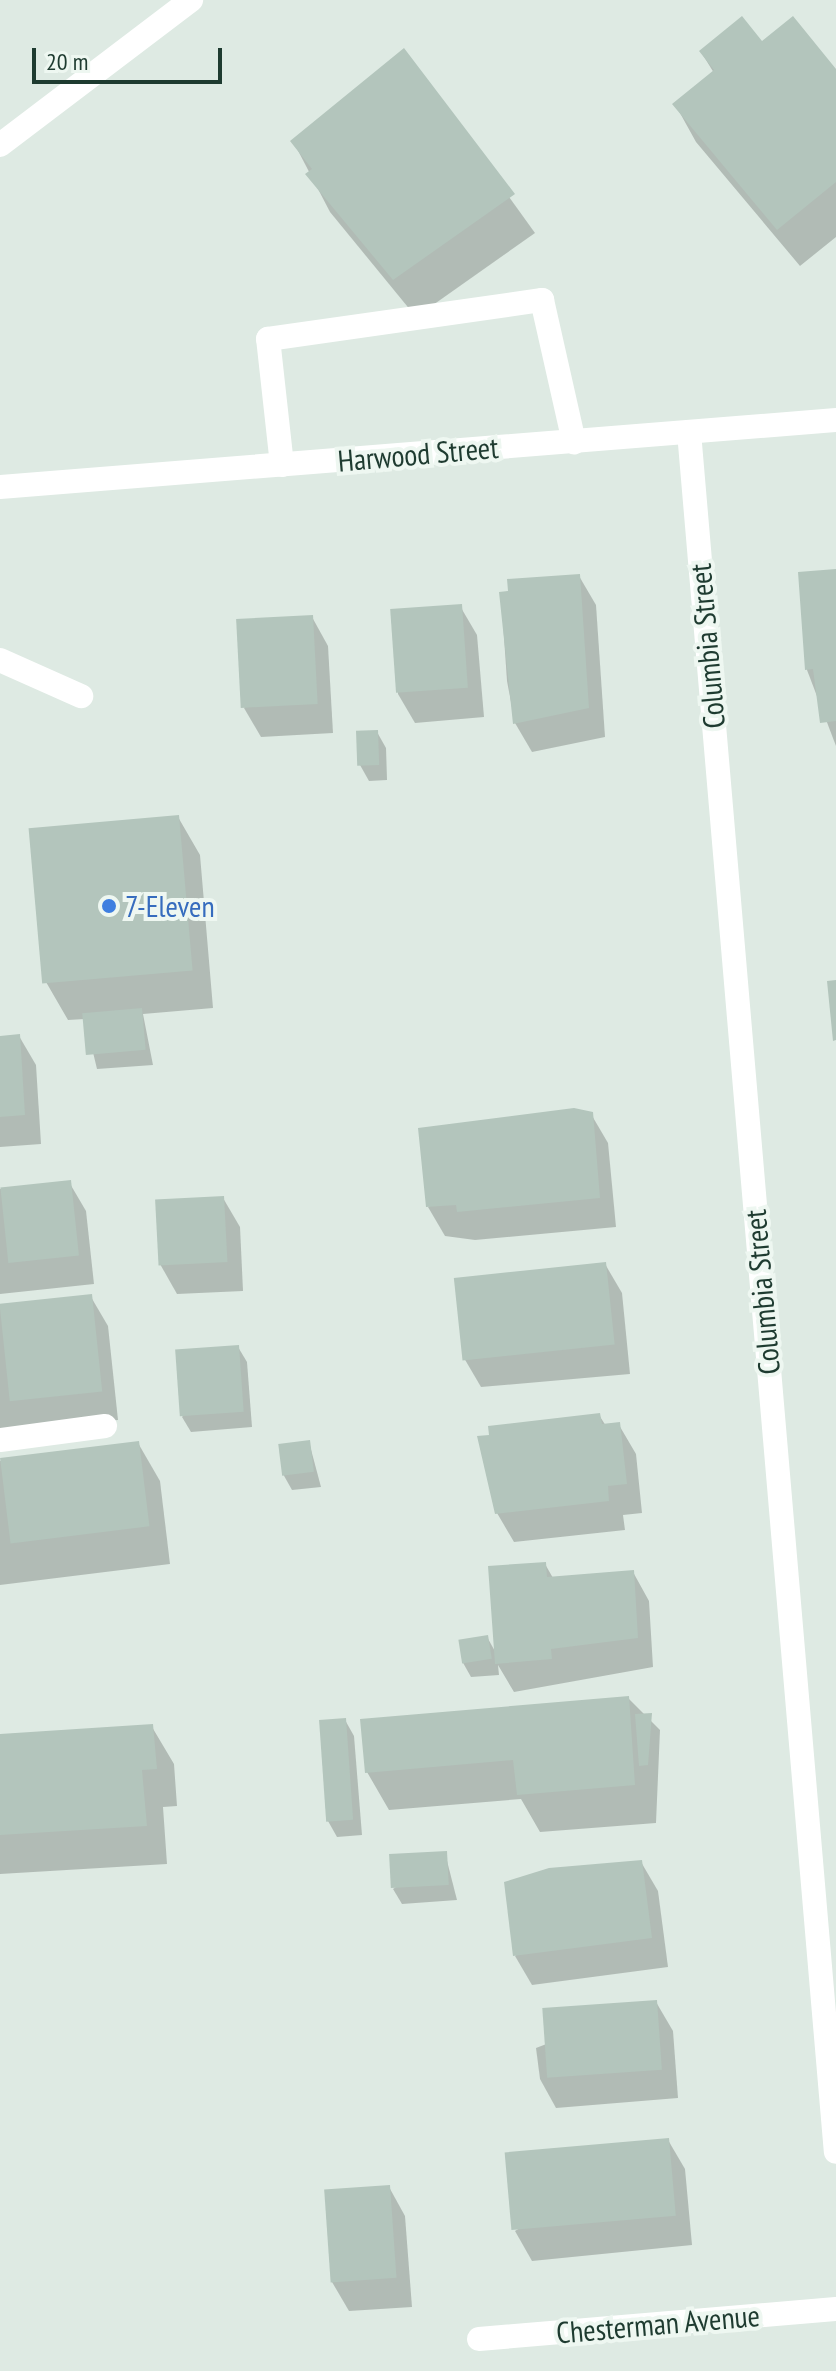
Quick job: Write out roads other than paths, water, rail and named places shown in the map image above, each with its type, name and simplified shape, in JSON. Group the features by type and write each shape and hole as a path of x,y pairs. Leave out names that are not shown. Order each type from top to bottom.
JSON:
{"street":[{"path":"0,145 191,0"},
{"path":"282,465 268,339 542,300 574,442"},
{"name":"Harwood Street","path":"0,487 836,420"},
{"name":"Columbia Street","path":"689,432 836,2152"},
{"path":"0,660 81,696"},
{"path":"0,1440 105,1426"},
{"name":"Chesterman Avenue","path":"479,2339 836,2309"}],"place":[{"name":"7-Eleven","path":"109,906"}]}
